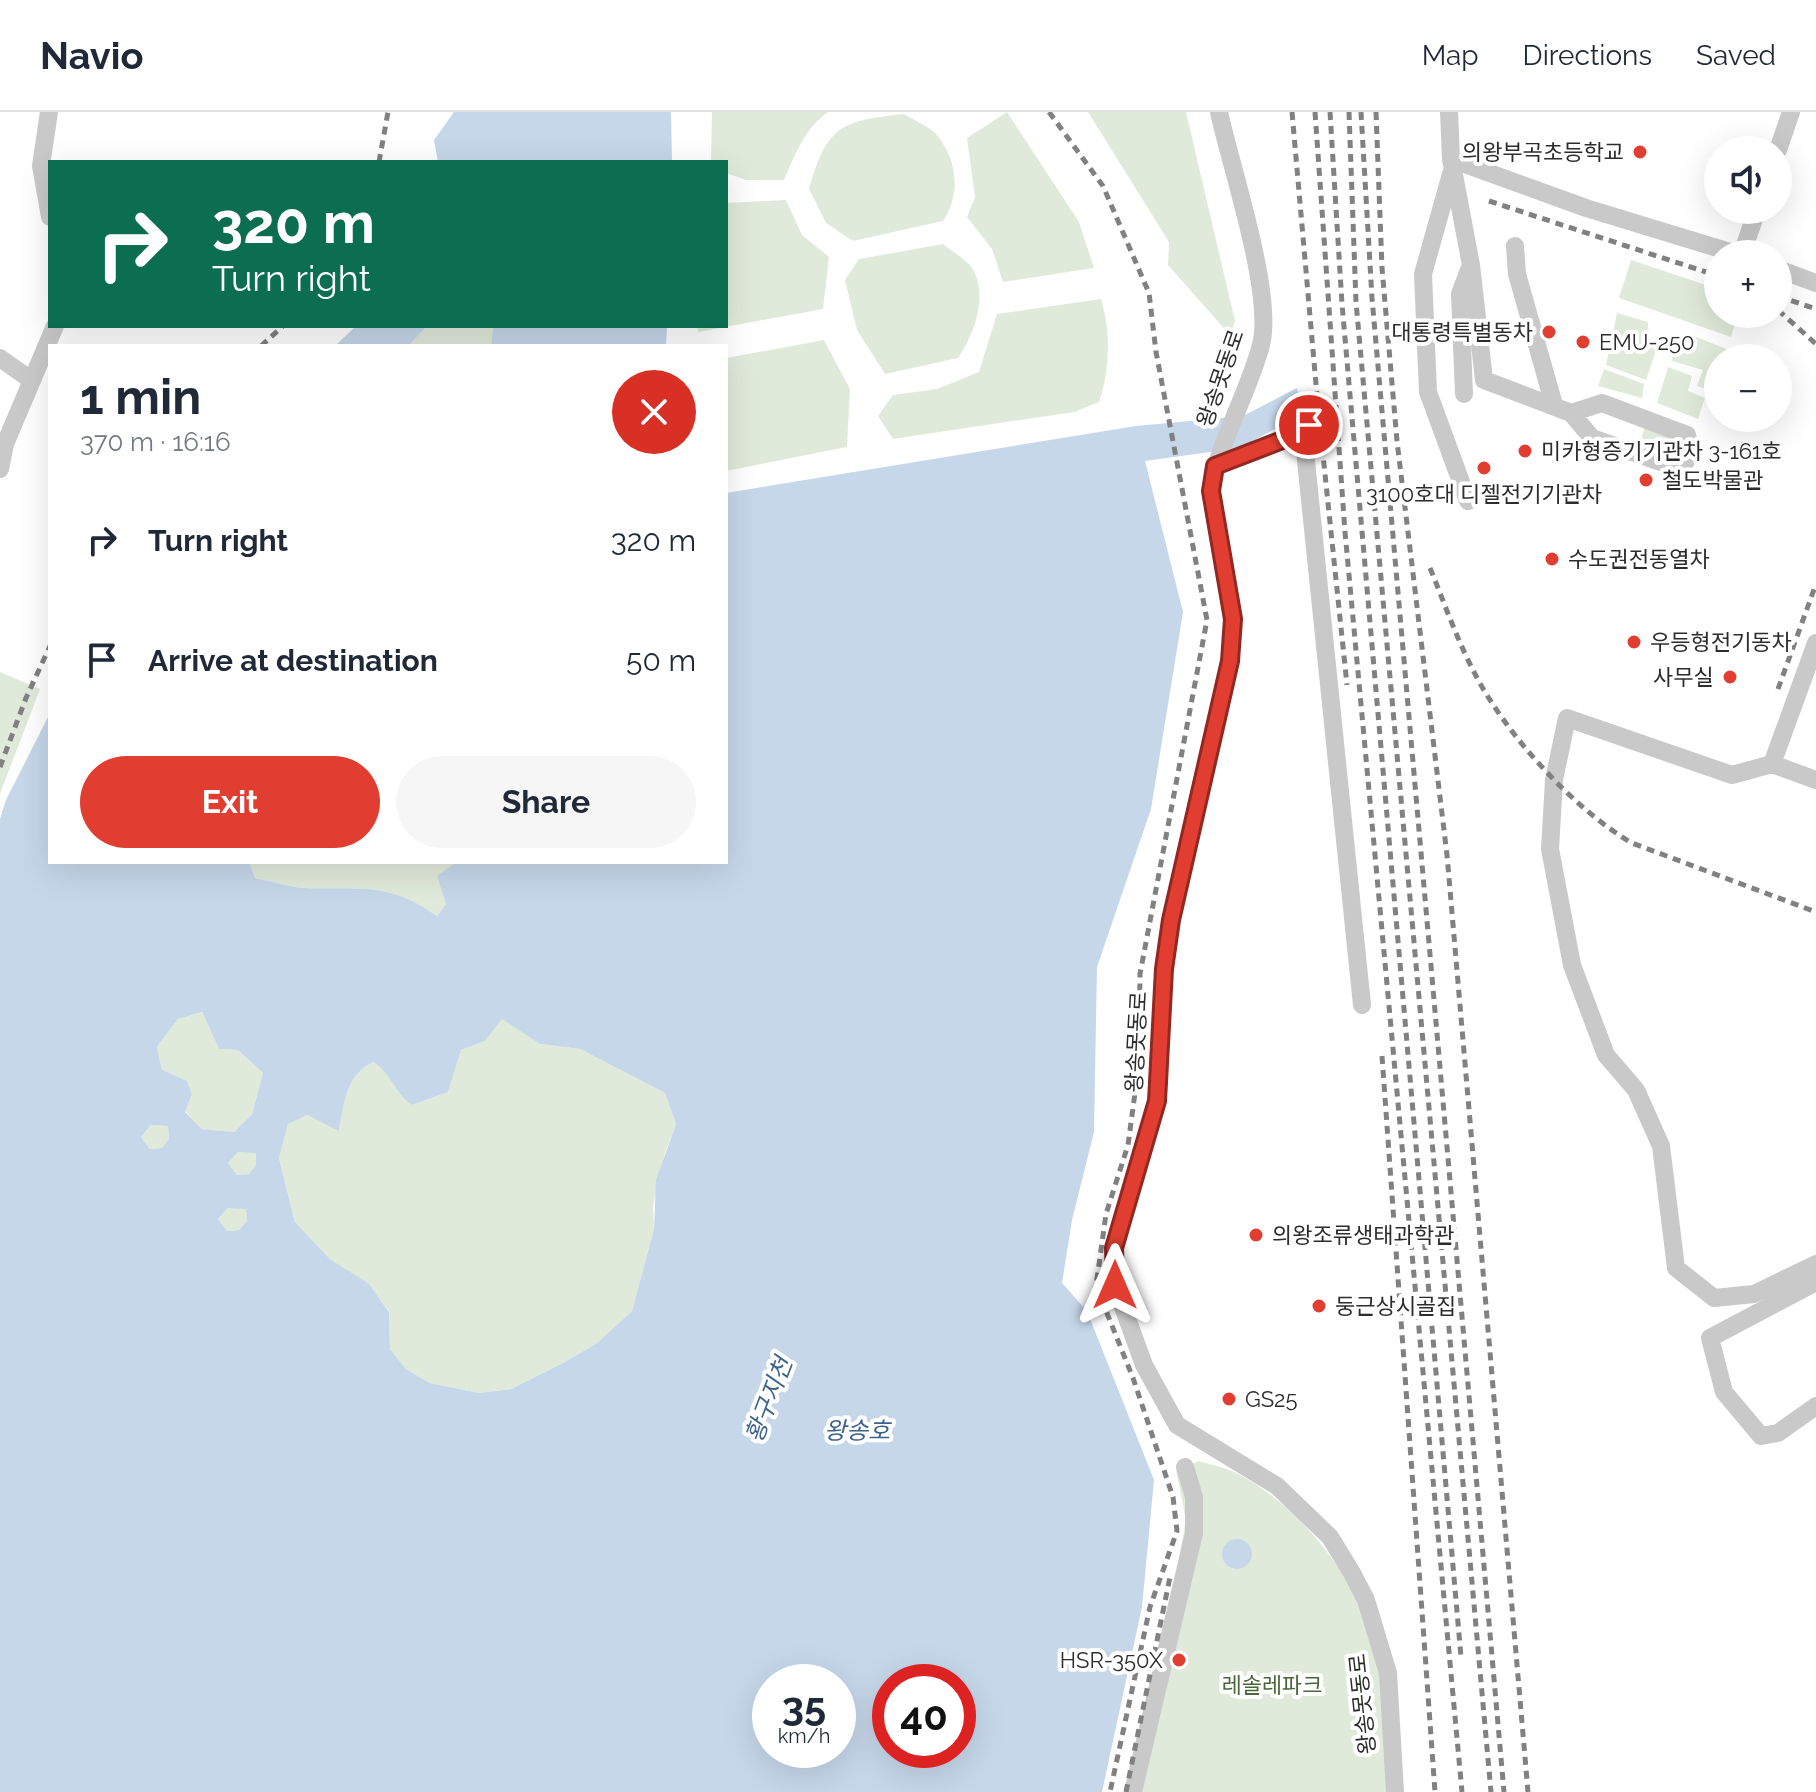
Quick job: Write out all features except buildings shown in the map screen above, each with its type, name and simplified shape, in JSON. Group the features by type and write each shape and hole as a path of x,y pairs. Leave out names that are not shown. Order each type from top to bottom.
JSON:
{"street":[{"path":"48,206 41,166 49,112"},
{"name":"왕송못동로","path":"1219,112 1258,270 1264,320 1261,344 1217,461 1211,491 1233,619 1230,661 1171,920 1164,969 1157,1101 1114,1248 1115,1285 1144,1365 1177,1425 1277,1486 1330,1537 1352,1573 1366,1600 1388,1673 1395,1792"},
{"path":"1449,112 1451,179 1433,229 1423,274 1428,392 1468,501"},
{"path":"1783,136 1791,112"},
{"path":"1451,159 1586,208 1704,243"},
{"path":"1451,159 1471,265 1484,380 1563,409 1592,438 1675,467 1685,463 1691,452 1687,435 1602,403 1563,409"},
{"path":"1515,246 1517,274 1563,409"},
{"path":"1464,394 1460,294 1471,265"},
{"path":"1792,274 1816,283"},
{"path":"0,469 5,444 54,328"},
{"path":"0,358 31,380"},
{"path":"1217,461 1306,428 1362,1005"},
{"path":"1772,764 1816,643"},
{"path":"1816,780 1772,764 1732,775 1567,718 1554,780 1550,849 1572,965 1606,1055 1636,1090 1661,1146 1676,1268 1714,1298 1754,1294 1816,1264"},
{"path":"1816,1282 1710,1338 1724,1392 1761,1436 1778,1433 1816,1406"},
{"path":"1133,1792 1194,1533 1194,1497 1185,1467"}],"green space":[{"path":"712,112 828,112 807,134 784,180 746,180 728,174 728,160 711,160"},
{"path":"1007,112 1079,222 1094,268 1003,282 992,249 967,217 975,197 967,138"},
{"path":"1088,112 1186,112 1235,321 1230,335 1168,265 1169,242"},
{"path":"904,114 936,134 949,155 954,188 949,211 943,221 853,241 826,223 809,189 822,152 839,130 851,124"},
{"path":"786,200 802,235 829,257 823,309 728,326 728,203"},
{"path":"943,244 972,268 977,279 979,302 974,327 958,358 885,374 857,330 845,280 859,259"},
{"path":"1631,260 1704,284 1704,328 1619,298"},
{"path":"1101,299 1108,350 1099,402 1074,412 893,439 878,416 893,395 937,389 979,372 997,314"},
{"path":"1617,313 1648,322 1649,343 1657,348 1646,380 1606,365"},
{"path":"425,328 493,328 491,344 410,344"},
{"path":"697,328 720,328 698,332"},
{"path":"1705,328 1734,328 1731,337"},
{"path":"1694,336 1714,344 1704,344 1704,388 1697,386 1703,370 1672,361 1675,351"},
{"path":"824,340 850,389 847,447 728,471 728,358"},
{"path":"1668,367 1692,376 1688,391 1704,398 1698,419 1657,403"},
{"path":"1604,369 1644,384 1642,398 1598,386"},
{"path":"1645,427 1679,441 1678,453 1670,458 1638,447"},
{"path":"0,672 40,689 0,794"},
{"path":"250,864 455,864 446,904 437,916 404,897 388,892 299,887 255,878"},
{"path":"202,1012 219,1049 238,1050 263,1073 252,1114 234,1132 202,1129 185,1111 192,1096 162,1070 157,1047 178,1019"},
{"path":"502,1018 540,1044 580,1049 665,1093 676,1124 665,1153 653,1206 654,1229 632,1311 597,1343 565,1362 511,1389 479,1393 430,1383 406,1369 390,1349 389,1311 369,1285 330,1259 295,1222 279,1158 288,1123 307,1115 339,1130 352,1082 373,1062 412,1105 448,1092 461,1050 485,1041"},
{"path":"151,1125 168,1126 169,1139 162,1148 150,1149 141,1137"},
{"path":"238,1152 256,1152 256,1166 249,1174 237,1175 228,1163"},
{"path":"228,1208 246,1208 247,1221 239,1230 227,1231 218,1219"},
{"name":"레솔레파크","path":"1199,1461 1240,1475 1266,1491 1313,1534 1350,1586 1374,1645 1380,1675 1387,1792 1138,1792 1184,1599 1180,1553 1186,1520 1176,1470"}],"water":[{"path":"454,112 671,112 672,160 438,160 434,140"},
{"path":"354,328 425,328 410,344 337,344"},
{"path":"493,328 667,328 666,344 491,344"},
{"name":"왕송호","path":"1297,388 1303,414 1239,448 1145,461 1183,612 1151,809 1097,967 1094,1132 1072,1220 1062,1283 1087,1311 1154,1480 1142,1607 1102,1792 0,1792 0,819 6,800 48,717 48,864 250,864 255,878 299,887 388,892 404,897 437,916 446,904 437,876 454,864 728,864 728,493 1136,426 1243,416","holes":["202,1012 219,1049 238,1050 263,1073 252,1114 234,1132 202,1129 185,1112 192,1095 187,1081 162,1070 157,1047 178,1019","502,1019 540,1044 580,1049 665,1093 676,1124 656,1180 654,1229 632,1311 597,1343 565,1362 511,1389 479,1393 430,1383 406,1369 390,1349 389,1312 369,1284 330,1259 295,1222 279,1158 288,1124 307,1115 339,1131 352,1082 373,1062 412,1105 448,1092 461,1050 485,1041","151,1125 168,1126 169,1139 162,1148 150,1149 141,1137","238,1152 256,1153 256,1165 249,1174 237,1175 228,1163","228,1208 246,1209 247,1221 239,1230 227,1231 218,1219"]},
{"path":"1237,1539 1243,1540 1251,1548 1251,1560 1243,1568 1237,1569 1231,1568 1223,1560 1222,1554 1223,1548 1231,1540"}],"railway":[{"path":"379,160 388,112"},
{"path":"1049,112 1103,186 1149,293 1156,352 1207,620 1140,974 1139,1063 1128,1145 1106,1214 1096,1286 1133,1378 1173,1497 1177,1531 1150,1607 1110,1792"},
{"path":"1292,112 1347,685"},
{"path":"1315,112 1345,532 1462,1792"},
{"path":"1330,112 1342,304 1461,1657"},
{"path":"1349,112 1356,302 1491,1792"},
{"path":"1361,112 1372,298 1504,1792"},
{"path":"1376,112 1382,268 1397,441 1447,855 1528,1792"},
{"path":"1489,201 1704,271"},
{"path":"1792,301 1816,309"},
{"path":"1792,323 1816,344"},
{"path":"263,344 281,328"},
{"path":"1430,568 1461,645 1486,694 1521,743 1586,810 1632,843 1816,912"},
{"path":"1778,689 1816,584"},
{"path":"0,767 48,650"},
{"path":"1382,1056 1435,1792"},
{"path":"1126,1792 1170,1577"}],"place":[{"name":"의왕부곡초등학교","path":"1640,152"},
{"name":"대통령특별동차","path":"1549,332"},
{"name":"EMU-250","path":"1583,342"},
{"name":"미카형증기기관차 3-161호","path":"1525,451"},
{"name":"3100호대 디젤전기기관차","path":"1484,468"},
{"name":"철도박물관","path":"1646,480"},
{"name":"수도권전동열차","path":"1552,559"},
{"name":"우등형전기동차","path":"1634,642"},
{"name":"사무실","path":"1730,677"},
{"name":"의왕조류생태과학관","path":"1256,1235"},
{"name":"둥근상시골집","path":"1319,1306"},
{"name":"GS25","path":"1229,1399"},
{"name":"HSR-350X","path":"1179,1660"}],"route":[{"path":"1115,1285 1114,1248 1157,1101 1164,969 1171,920 1230,661 1233,619 1211,491 1215,466 1303,432 1309,425"}],"water label":[{"name":"황구지천","path":"769,1400"}]}
